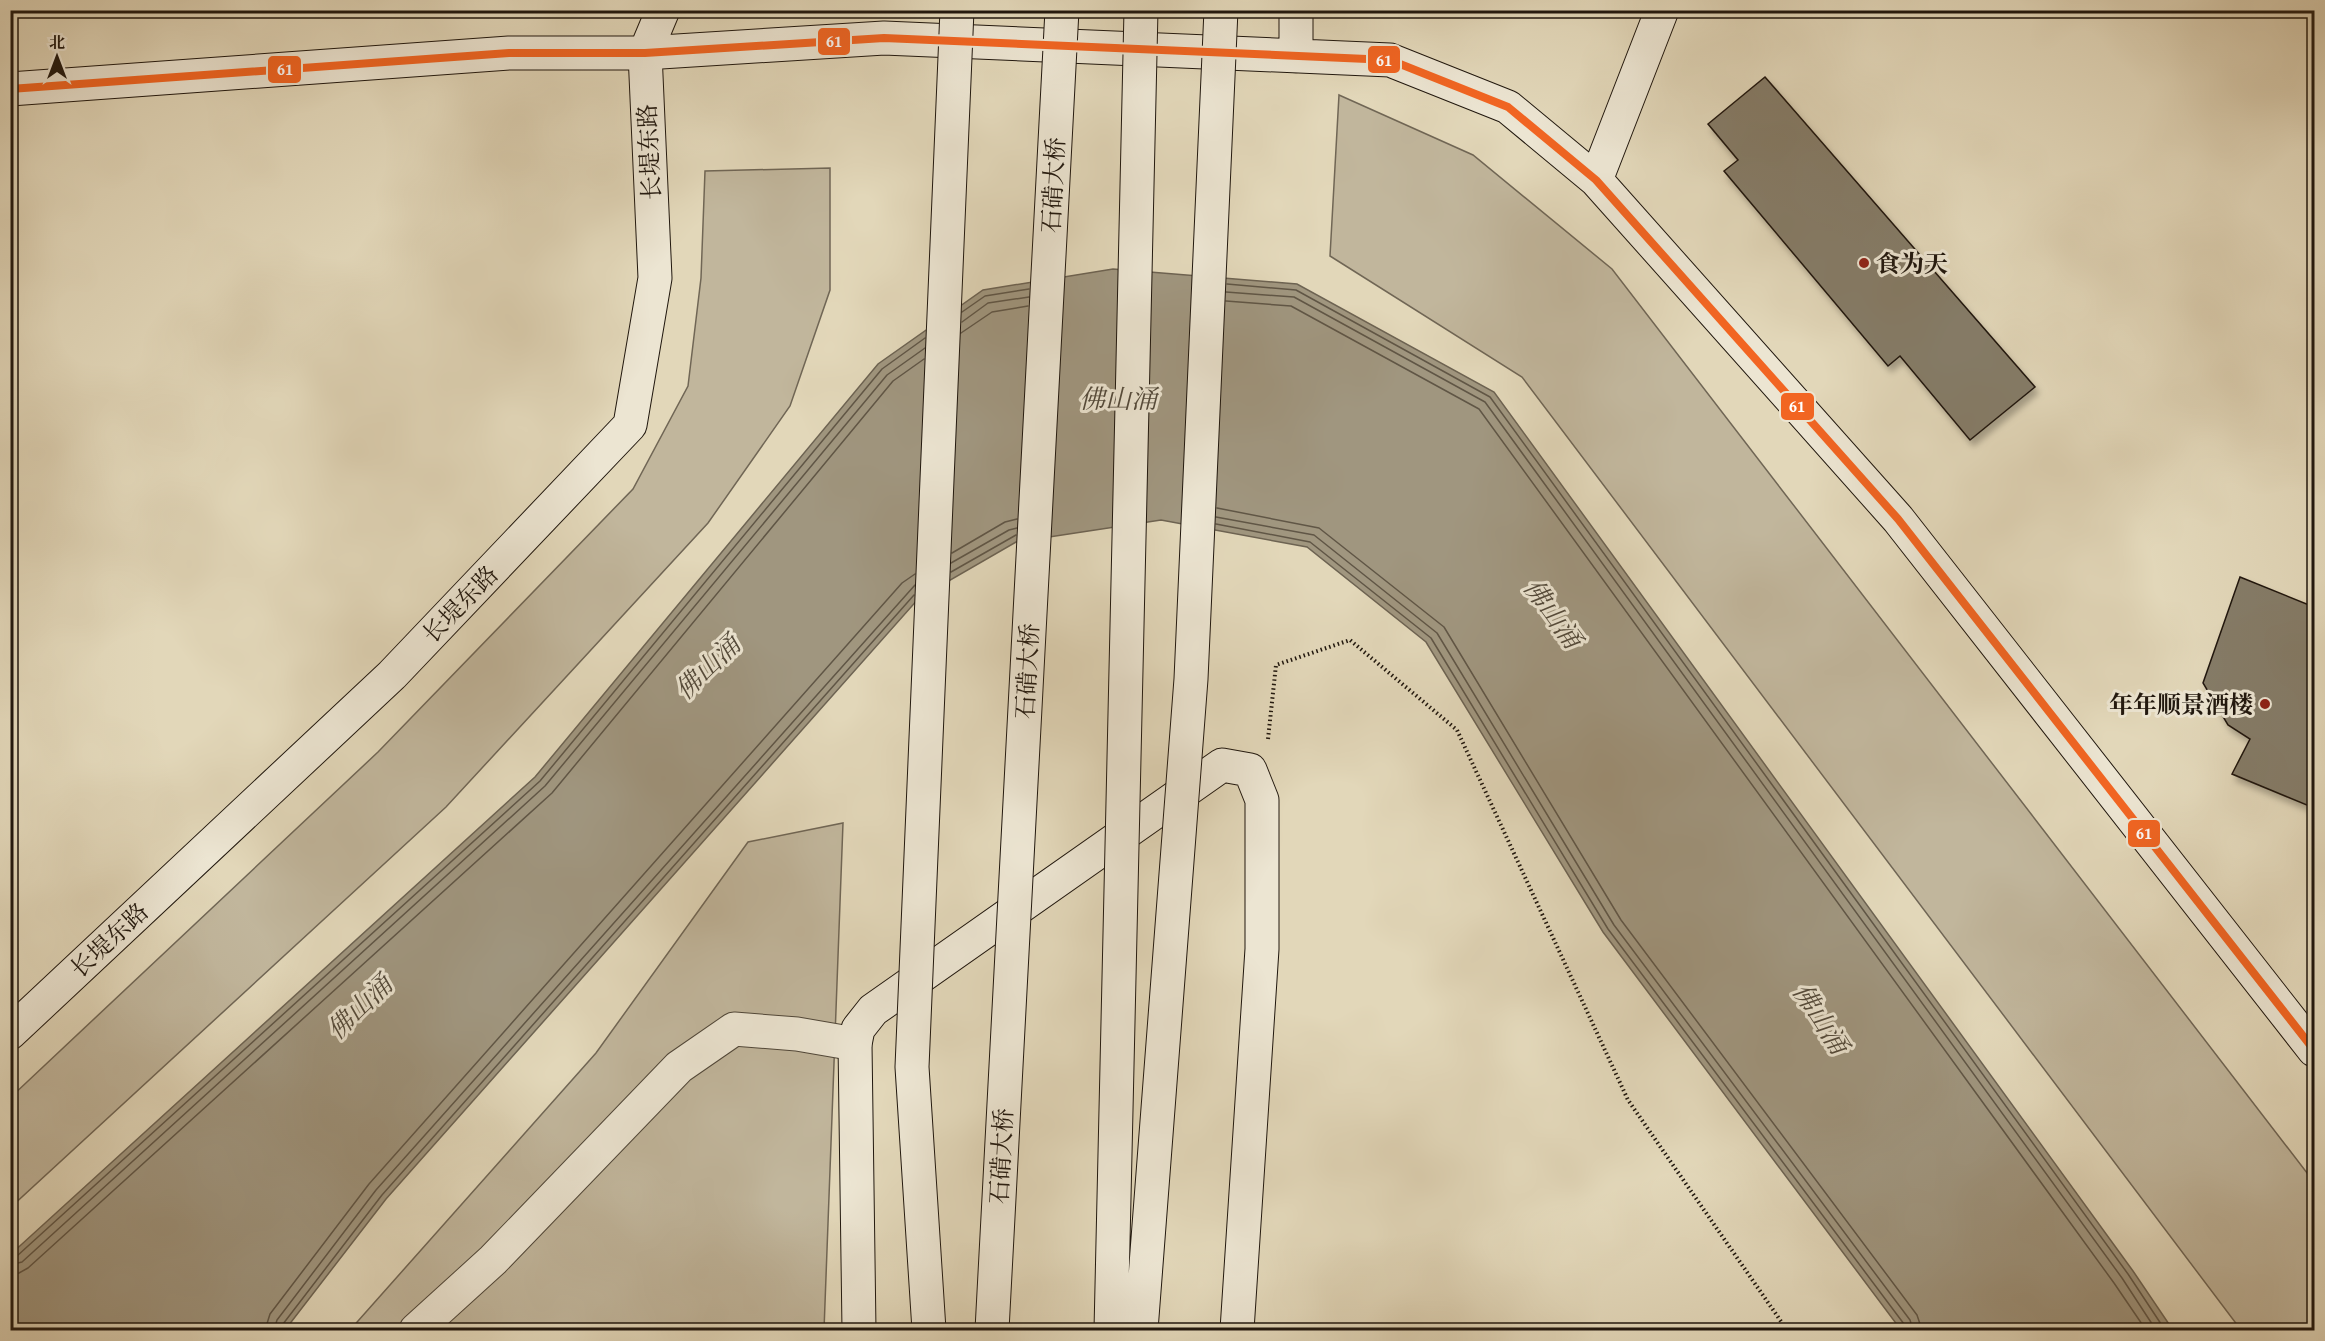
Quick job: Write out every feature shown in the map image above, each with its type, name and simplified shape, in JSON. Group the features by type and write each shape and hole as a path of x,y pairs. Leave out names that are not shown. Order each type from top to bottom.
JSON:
{"main road":[{"path":"645,53 663,10"},
{"path":"929,1330 912,1067 957,10"},
{"name":"石𬒔大桥","path":"992,1330 1062,10"},
{"path":"1111,1330 1141,10"},
{"path":"1141,1330 1191,678 1221,10"},
{"path":"1296,10 1296,56"},
{"path":"1596,180 1662,10"},
{"path":"10,89 509,54 645,53 884,38 1390,60 1508,107 1596,180 1898,519 2314,1050"},
{"name":"长堤东路","path":"10,1032 392,675 630,424 655,278 645,53"},
{"path":"859,1330 855,1044 858,1029 873,1010 1222,765 1250,770 1262,800 1262,949 1237,1330"},
{"path":"416,1330 493,1260 679,1067 734,1029 797,1034 855,1044"}],"path":[{"path":"1268,744 1276,665 1350,640 1457,730 1628,1100 1787,1330"}],"shaded area":[{"path":"1339,95 1473,155 1612,269 2314,1182 2314,1330 2241,1330 1522,377 1330,256"},
{"path":"830,168 830,290 790,406 708,523 446,807 11,1207 11,1097 378,752 633,489 688,386 701,278 705,171"},
{"path":"843,823 824,1330 350,1330 596,1053 748,842"}],"water":[{"name":"佛山涌","path":"1113,269 1297,284 1494,392 2133,1271 2173,1330 1901,1330 1603,932 1426,642 1307,547 1161,520 1016,542 919,598 386,1199 285,1330 11,1330 11,1254 535,777 878,364 983,290"}],"building":[{"name":"食为天","path":"1765,77 2035,387 1970,440 1900,356 1888,366 1724,171 1738,160 1708,124"},
{"name":"年年顺景酒楼","path":"2240,577 2314,607 2314,808 2232,774 2250,739 2228,725 2203,683"}],"transit line":[{"name":"61","path":"10,89 509,53 645,53 884,38 1390,60 1508,107 1596,180 1898,519 2314,1050"}],"place":[{"name":"食为天","path":"1864,263"},
{"name":"年年顺景酒楼","path":"2265,704"}]}
